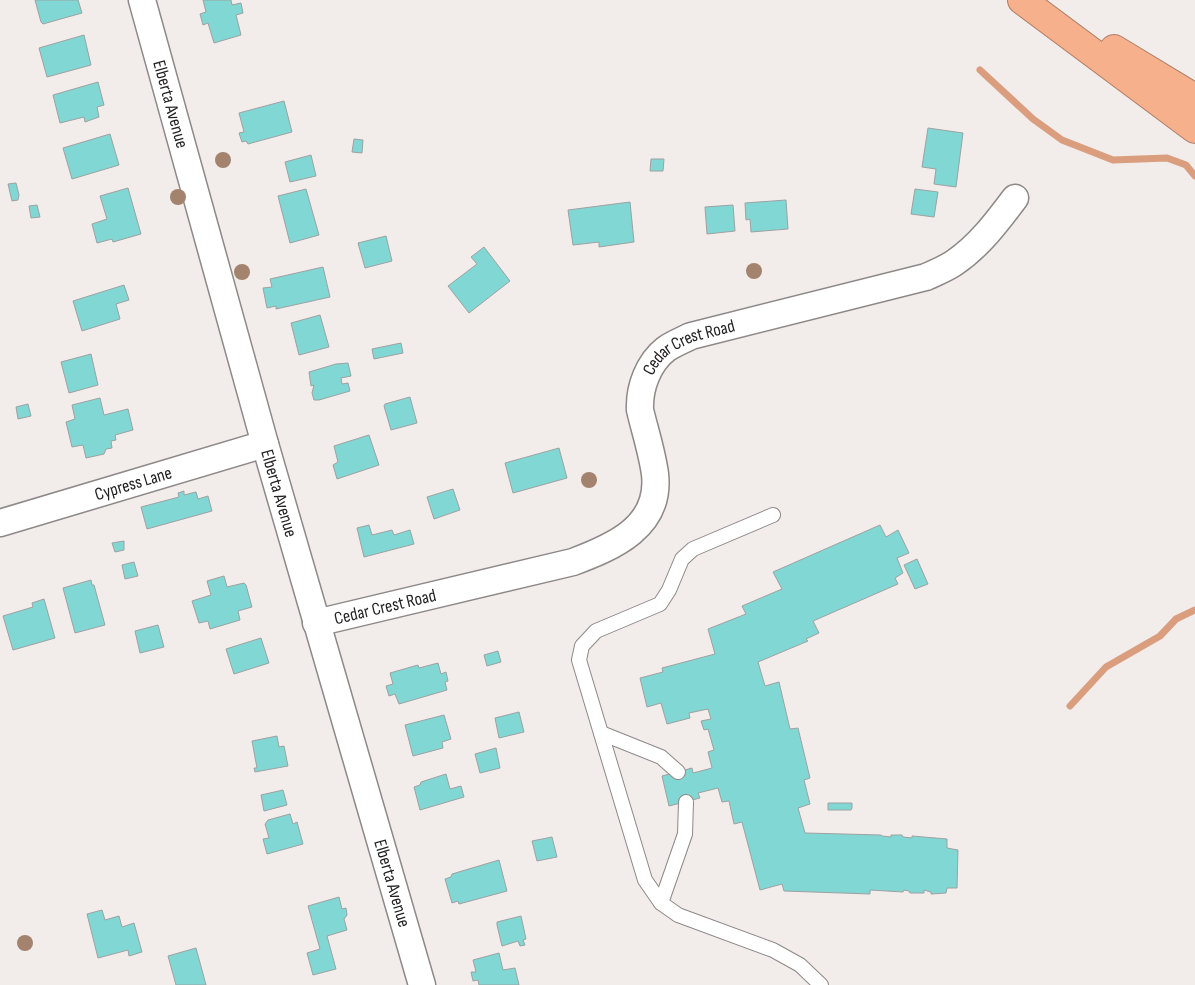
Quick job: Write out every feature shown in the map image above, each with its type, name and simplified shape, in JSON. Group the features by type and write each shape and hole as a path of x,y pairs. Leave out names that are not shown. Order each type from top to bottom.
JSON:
{"highway":[{"path":"1022,0 1195,129"},
{"path":"1037,0 1079,28 1195,98"}],"street":[{"name":"Elberta Avenue","path":"142,0 265,444 422,985"},
{"name":"Cedar Crest Road","path":"316,623 572,562 603,551 616,544 639,526 652,501 655,489 655,474 640,410 640,399 646,377 657,358 666,349 691,336 926,278 953,263 977,244 998,221 1015,198"},
{"name":"Cypress Lane","path":"0,523 265,444"}],"lane":[{"path":"774,515 693,548 682,559 669,590 660,604 596,631 582,646 579,660 645,880 661,903 678,915 773,950 800,966 821,985"},
{"path":"601,733 661,757 678,772"},
{"path":"661,903 685,834 686,802"}],"building":[{"path":"35,0 78,0 82,13 43,24"},
{"path":"203,0 231,0 232,5 241,3 243,13 236,15 241,35 214,43 208,23 203,25 200,14 206,12"},
{"path":"84,35 91,65 47,77 39,48"},
{"path":"98,82 104,105 97,107 99,117 85,122 84,117 60,123 53,95"},
{"path":"284,101 292,132 248,144 246,141 242,142 239,133 244,132 239,113"},
{"path":"928,128 963,133 956,187 934,184 936,169 922,167"},
{"path":"110,134 119,165 72,179 63,148"},
{"path":"354,139 363,140 362,153 352,152"},
{"path":"311,155 316,176 290,182 285,162"},
{"path":"651,159 664,159 663,171 650,171"},
{"path":"16,183 19,195 18,200 12,201 8,184"},
{"path":"128,188 141,234 113,242 112,239 97,243 92,224 107,219 100,196"},
{"path":"306,189 319,235 290,243 278,196"},
{"path":"915,189 938,192 934,217 911,214"},
{"path":"786,200 788,229 751,232 750,219 746,220 745,203"},
{"path":"630,202 634,242 599,247 599,242 573,245 568,210"},
{"path":"37,205 40,217 31,218 29,206"},
{"path":"733,205 735,231 707,234 705,207"},
{"path":"386,236 392,261 365,268 358,243"},
{"path":"484,247 510,281 469,313 448,286 477,264 471,257"},
{"path":"323,267 330,297 276,309 276,306 267,308 263,288 272,287 270,279"},
{"path":"124,285 129,300 116,304 120,319 82,331 73,301"},
{"path":"320,315 329,347 299,355 291,323"},
{"path":"401,343 403,353 374,359 372,349"},
{"path":"91,354 98,385 69,393 61,362"},
{"path":"348,363 351,376 341,378 342,384 348,383 350,391 314,400 312,393 314,385 311,386 309,372 336,364"},
{"path":"410,397 417,423 391,430 385,404"},
{"path":"100,398 104,415 128,409 133,430 115,435 116,440 111,441 112,448 106,449 104,454 86,458 83,445 72,447 66,422 75,419 72,405"},
{"path":"28,404 31,416 18,419 16,407"},
{"path":"369,435 379,465 337,479 333,465 338,462 334,446"},
{"path":"559,448 567,478 513,493 505,463"},
{"path":"453,489 460,510 434,519 427,497"},
{"path":"184,491 184,495 196,492 198,499 208,496 212,511 147,529 141,507 179,497 178,493"},
{"path":"369,525 372,535 392,530 394,535 410,530 414,544 364,557 357,528"},
{"path":"880,525 886,537 898,530 909,553 897,558 903,573 895,578 898,584 813,621 819,633 806,639 808,641 758,662 765,686 779,682 790,729 798,728 810,778 804,780 810,804 798,808 805,833 881,835 891,837 891,835 902,835 903,837 912,838 912,836 947,839 947,848 958,850 957,888 947,888 946,893 931,894 931,892 924,890 924,893 910,893 904,890 903,892 870,890 870,894 784,891 782,884 760,890 742,822 734,824 729,801 722,802 718,788 698,793 700,798 669,806 662,776 692,768 693,773 712,768 708,752 714,750 708,729 704,730 701,721 711,719 708,709 689,713 690,718 667,724 661,703 647,707 640,678 663,672 662,668 715,654 708,629 746,614 742,606 782,589 773,572"},
{"path":"124,541 124,550 115,552 112,543"},
{"path":"917,559 928,584 915,589 904,565"},
{"path":"134,562 138,576 125,579 122,565"},
{"path":"224,576 227,587 244,583 246,585 252,607 238,611 240,620 210,629 208,621 199,623 192,601 211,595 207,581"},
{"path":"91,580 105,625 75,633 63,588"},
{"path":"44,599 55,638 13,650 3,616 33,607 32,603"},
{"path":"158,625 164,647 140,653 135,631"},
{"path":"261,638 269,663 234,674 226,649"},
{"path":"498,651 501,662 487,666 484,655"},
{"path":"438,663 441,674 446,672 448,681 445,682 447,690 399,704 395,694 389,696 386,686 393,684 390,673 418,665 419,668"},
{"path":"519,712 524,732 499,738 495,718"},
{"path":"444,715 451,739 442,742 443,748 413,756 405,725"},
{"path":"277,736 279,747 284,746 288,766 255,772 254,768 257,768 252,741"},
{"path":"496,748 500,768 480,773 475,754"},
{"path":"446,774 450,789 461,786 464,797 420,810 414,787 420,785 421,782"},
{"path":"283,790 287,805 264,811 261,795"},
{"path":"828,803 852,803 852,808 851,810 828,810"},
{"path":"290,814 293,824 297,822 303,844 267,854 263,839 269,838 265,824 268,820"},
{"path":"552,837 557,857 537,861 532,841"},
{"path":"499,860 507,891 459,904 458,901 452,903 445,879 451,877 452,874"},
{"path":"339,897 342,909 346,908 347,915 344,919 347,930 327,936 336,969 313,975 307,953 320,949 308,906"},
{"path":"102,910 105,920 119,916 122,927 134,923 142,952 129,956 128,950 98,958 87,914"},
{"path":"521,916 526,939 523,940 525,945 520,946 518,941 502,946 497,922"},
{"path":"196,948 206,985 176,985 168,956"},
{"path":"499,953 503,970 515,968 519,985 479,985 478,980 473,981 471,972 476,972 473,960"}],"waterway":[{"path":"980,70 1033,119 1062,140 1113,160 1167,158 1186,165 1195,176"},
{"path":"1070,706 1106,667 1160,636 1176,619 1195,610"}]}
